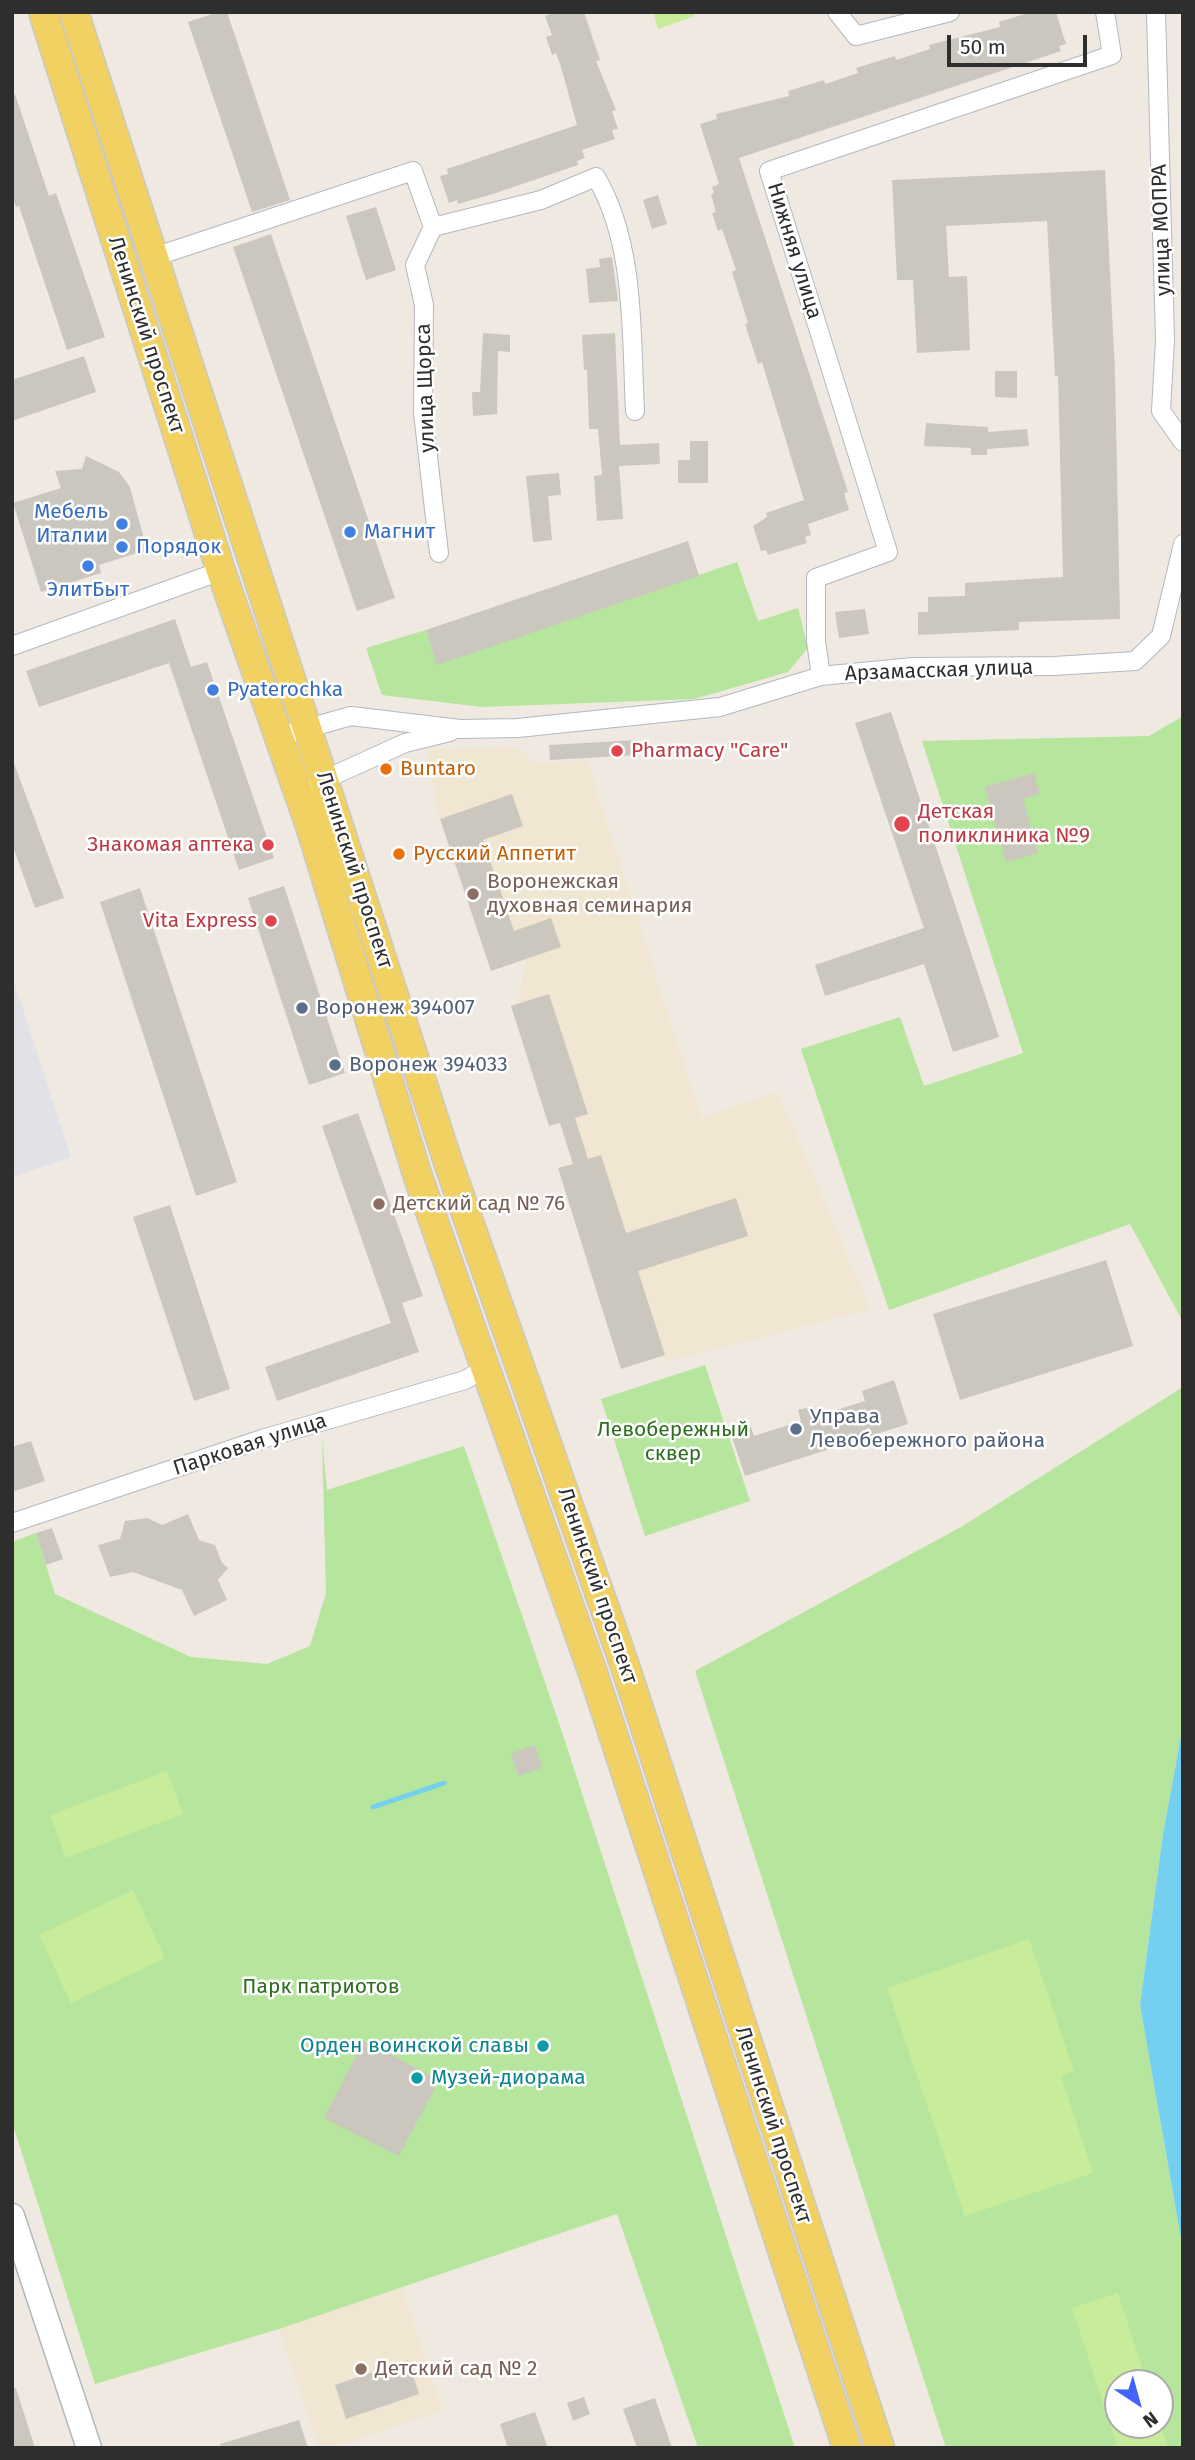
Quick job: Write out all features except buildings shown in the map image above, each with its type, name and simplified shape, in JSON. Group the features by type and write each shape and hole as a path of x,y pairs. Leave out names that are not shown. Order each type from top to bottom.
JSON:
{"main road":[{"name":"Ленинский проспект","path":"43,12 220,570 298,790 418,1177 594,1676 847,2448"},
{"name":"Ленинский проспект","path":"74,12 449,1165 596,1582 880,2448"},
{"path":"564,1591 596,1582"},
{"path":"12,2216 89,2448"}],"street":[{"path":"837,12 856,36 950,12"},
{"name":"Нижняя улица","path":"821,676 816,641 816,578 888,552 769,171 1112,55 1105,12"},
{"name":"улица МОПРА","path":"1156,12 1165,340 1161,411 1183,442"},
{"path":"154,257 413,171 433,227 541,200 596,177 606,195 623,251 635,411"},
{"name":"улица Щорса","path":"433,227 415,265 424,305 423,413 439,553"},
{"name":"Арзамасская улица","path":"308,726 351,716 460,729 518,728 720,707 821,676 913,667 1054,666 1135,661 1161,636 1183,544"},
{"path":"12,646 220,570"},
{"path":"280,736 308,726"},
{"name":"Арзамасская улица","path":"298,790 326,781 405,743 460,729"},
{"name":"Парковая улица","path":"12,1523 262,1439 465,1380 487,1367"}],"shaded area":[{"path":"516,748 537,763 587,760 701,1117 778,1092 870,1309 667,1362 664,1355 621,1369 558,1168 573,1163 560,1123 549,1126 511,1006 518,1003 526,960 491,971 440,819 426,750"},
{"path":"12,976 71,1157 12,1177"},
{"name":"Детский сад № 2","path":"401,2287 443,2410 331,2448 319,2448 279,2329"}],"green space":[{"path":"653,12 694,12 695,16 658,29"},
{"path":"737,562 758,621 798,608 808,648 788,672 694,699 482,707 382,695 366,648 426,630 438,664"},
{"path":"1183,716 1183,1322 1130,1224 889,1310 801,1049 900,1017 924,1086 1023,1053 922,741 1149,736"},
{"name":"Левобережный сквер","path":"705,1365 750,1501 645,1536 601,1399"},
{"path":"1183,1387 1183,1725 1163,1834 1140,2005 1183,2250 1183,2448 946,2448 695,1671 961,1527"},
{"name":"Парк патриотов","path":"322,1439 327,1490 464,1446 562,1732 795,2448 698,2448 617,2214 279,2329 95,2384 12,2122 12,1542 36,1533 55,1594 191,1657 267,1664 310,1646 326,1593"},
{"path":"167,1771 183,1814 66,1858 50,1815"},
{"path":"133,1890 165,1958 71,2003 39,1935"},
{"path":"1029,1939 1074,2071 1061,2076 1093,2173 965,2216 887,1988"},
{"path":"1118,2293 1142,2369 1104,2369 1104,2405 1072,2308"},
{"path":"1115,2439 1165,2439 1168,2448 1118,2448"}],"water":[{"path":"1183,1725 1183,2250 1140,2005 1163,1834"}],"waterway":[{"path":"373,1807 444,1783"}],"place":[{"name":"Мебель Италии","path":"122,524"},
{"name":"Магнит","path":"350,532"},
{"name":"Порядок","path":"122,547"},
{"name":"ЭлитБыт","path":"88,566"},
{"name":"Pyaterochka","path":"213,690"},
{"name":"Pharmacy \"Care\"","path":"617,751"},
{"name":"Buntaro","path":"386,769"},
{"name":"Детская поликлиника №9","path":"902,824"},
{"name":"Знакомая аптека","path":"268,845"},
{"name":"Русский Аппетит","path":"399,854"},
{"name":"Воронежская духовная семинария","path":"473,894"},
{"name":"Vita Express","path":"271,921"},
{"name":"Воронеж 394007","path":"302,1008"},
{"name":"Воронеж 394033","path":"335,1065"},
{"name":"Детский сад № 76","path":"379,1204"},
{"name":"Управа Левобережного района","path":"796,1429"},
{"name":"Орден воинской славы","path":"543,2046"},
{"name":"Музей-диорама","path":"417,2078"},
{"name":"Детский сад № 2","path":"361,2369"}]}
